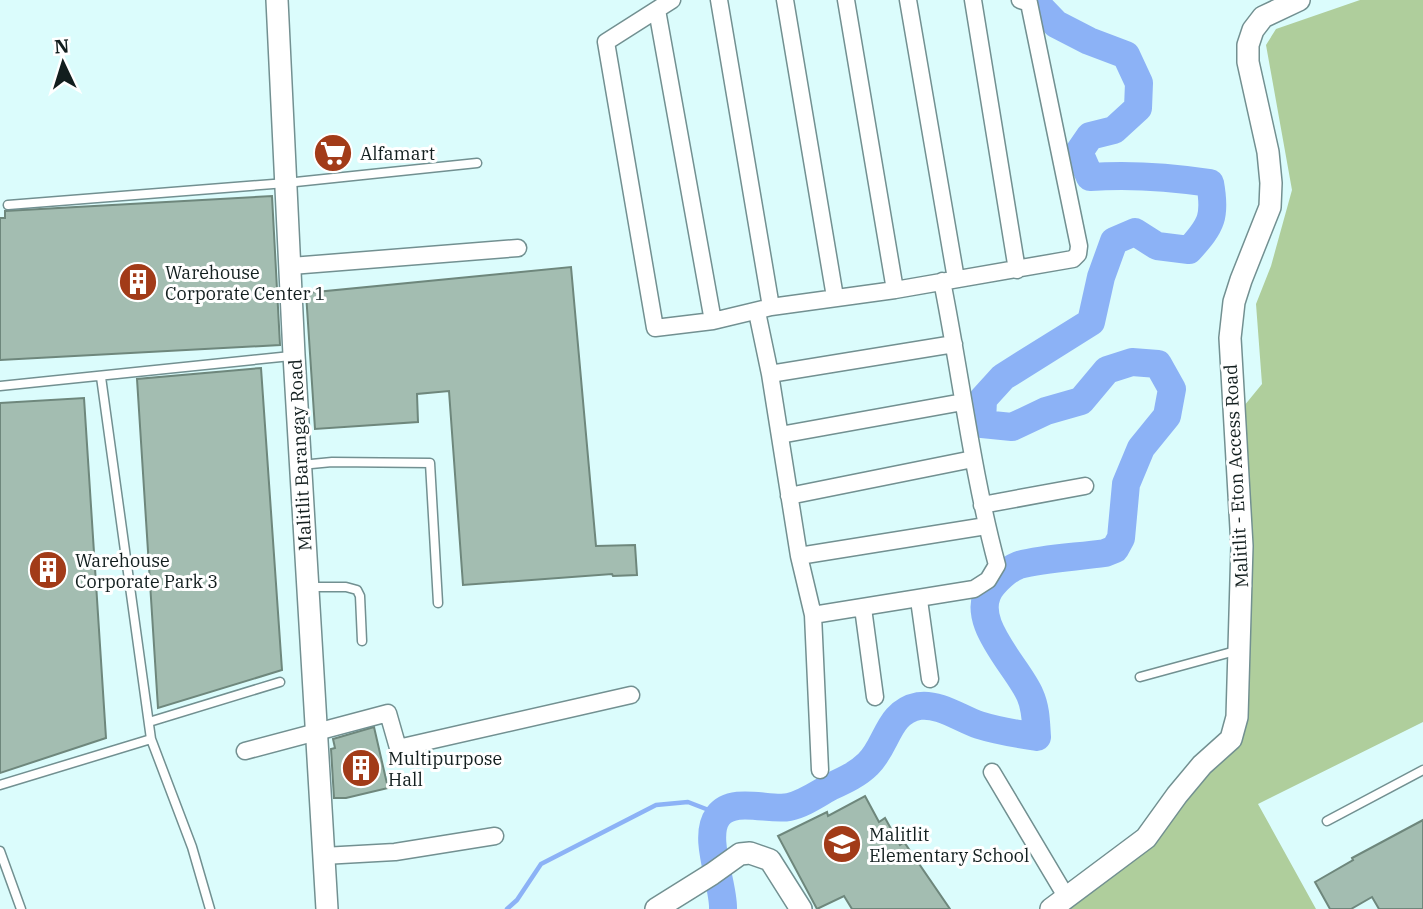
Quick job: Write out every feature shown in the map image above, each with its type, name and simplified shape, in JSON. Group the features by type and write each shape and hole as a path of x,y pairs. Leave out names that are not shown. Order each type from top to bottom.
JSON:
{"street":[{"name":"Malitlit Barangay Road","path":"277,0 294,355 327,909"},
{"path":"672,0 607,42 655,328 713,321 835,297 1017,270 1073,258 1078,254 1079,246 1029,3 1020,0"},
{"path":"719,0 764,310 770,374 799,556 813,615 820,770"},
{"path":"785,0 835,297"},
{"path":"846,0 895,290"},
{"path":"813,615 974,589 988,580 997,565 986,526 963,402 954,344 949,280 908,0"},
{"path":"973,0 1017,270"},
{"name":"Malitlit - Eton Access Road","path":"1059,904 1146,838 1202,765 1231,739 1237,717 1242,545 1230,338 1234,302 1241,279 1270,207 1268,152 1248,62 1248,46 1253,30 1263,17 1299,0"},
{"path":"657,10 713,321"},
{"path":"291,266 518,248"},
{"path":"770,374 954,344"},
{"path":"780,435 963,402"},
{"path":"789,496 973,459"},
{"path":"982,505 1085,486"},
{"path":"799,556 986,526"},
{"path":"919,600 930,679"},
{"path":"863,608 875,697"},
{"path":"245,751 388,713 398,748 631,695"},
{"path":"992,772 1059,904"},
{"path":"323,856 395,852 495,836"},
{"path":"656,909 740,854 750,853 770,860 801,909"}],"lane":[{"path":"8,205 286,183 477,163"},
{"path":"0,386 294,355"},
{"path":"101,377 151,739 192,847 210,909"},
{"path":"301,465 332,462 430,463 438,603"},
{"path":"308,587 346,587 356,590 360,596 362,641"},
{"path":"1140,677 1240,649"},
{"path":"149,722 280,682"},
{"path":"0,785 151,739"},
{"path":"1327,821 1423,770"},
{"path":"0,851 21,909"}],"green space":[{"path":"1360,0 1423,0 1423,722 1258,804 1316,909 1058,909 1239,742 1251,623 1244,406 1262,384 1256,304 1271,266 1292,190 1266,45 1276,29"}],"building":[{"name":"Warehouse Corporate Center 1","path":"272,196 280,345 0,360 0,218 5,218 5,211"},
{"path":"571,267 596,546 635,545 637,575 612,574 463,585 449,391 417,394 418,422 315,429 306,293"},
{"path":"261,368 282,670 158,708 137,379"},
{"name":"Warehouse Corporate Park 3","path":"84,398 106,738 0,773 0,403"},
{"name":"Multipurpose Hall","path":"374,727 388,788 346,798 334,798 331,749 335,748 333,739"},
{"name":"Malitlit Elementary School","path":"865,796 879,822 885,818 900,845 904,842 950,909 852,909 844,896 817,909 778,836 827,812 828,816"},
{"path":"1423,820 1423,909 1379,909 1372,897 1351,909 1330,909 1315,882 1353,860 1352,858"}],"waterway":[{"path":"723,909 712,836 718,816 725,810 742,805 789,807 851,776 864,768 875,756 894,722 908,709 919,706 934,707 986,727 1037,737 1032,700 989,627 985,612 986,598 998,579 1019,565 1105,553 1115,549 1121,538 1126,484 1141,448 1167,416 1172,389 1158,364 1132,362 1107,370 1081,401 1046,411 1012,427 982,424 983,399 1003,377 1091,322 1101,277 1114,241 1135,232 1157,246 1189,250 1203,234 1212,212 1210,183 1150,177 1090,177 1079,152 1090,136 1114,130 1138,108 1139,83 1126,55 1089,41 1056,24 1033,0"},
{"path":"507,909 517,900 541,864 656,805 688,802 719,814"}],"place":[{"name":"Alfamart","path":"333,153"},
{"name":"Warehouse Corporate Center 1","path":"138,282"},
{"name":"Warehouse Corporate Park 3","path":"48,570"},
{"name":"Multipurpose Hall","path":"361,768"},
{"name":"Malitlit Elementary School","path":"842,844"}]}
